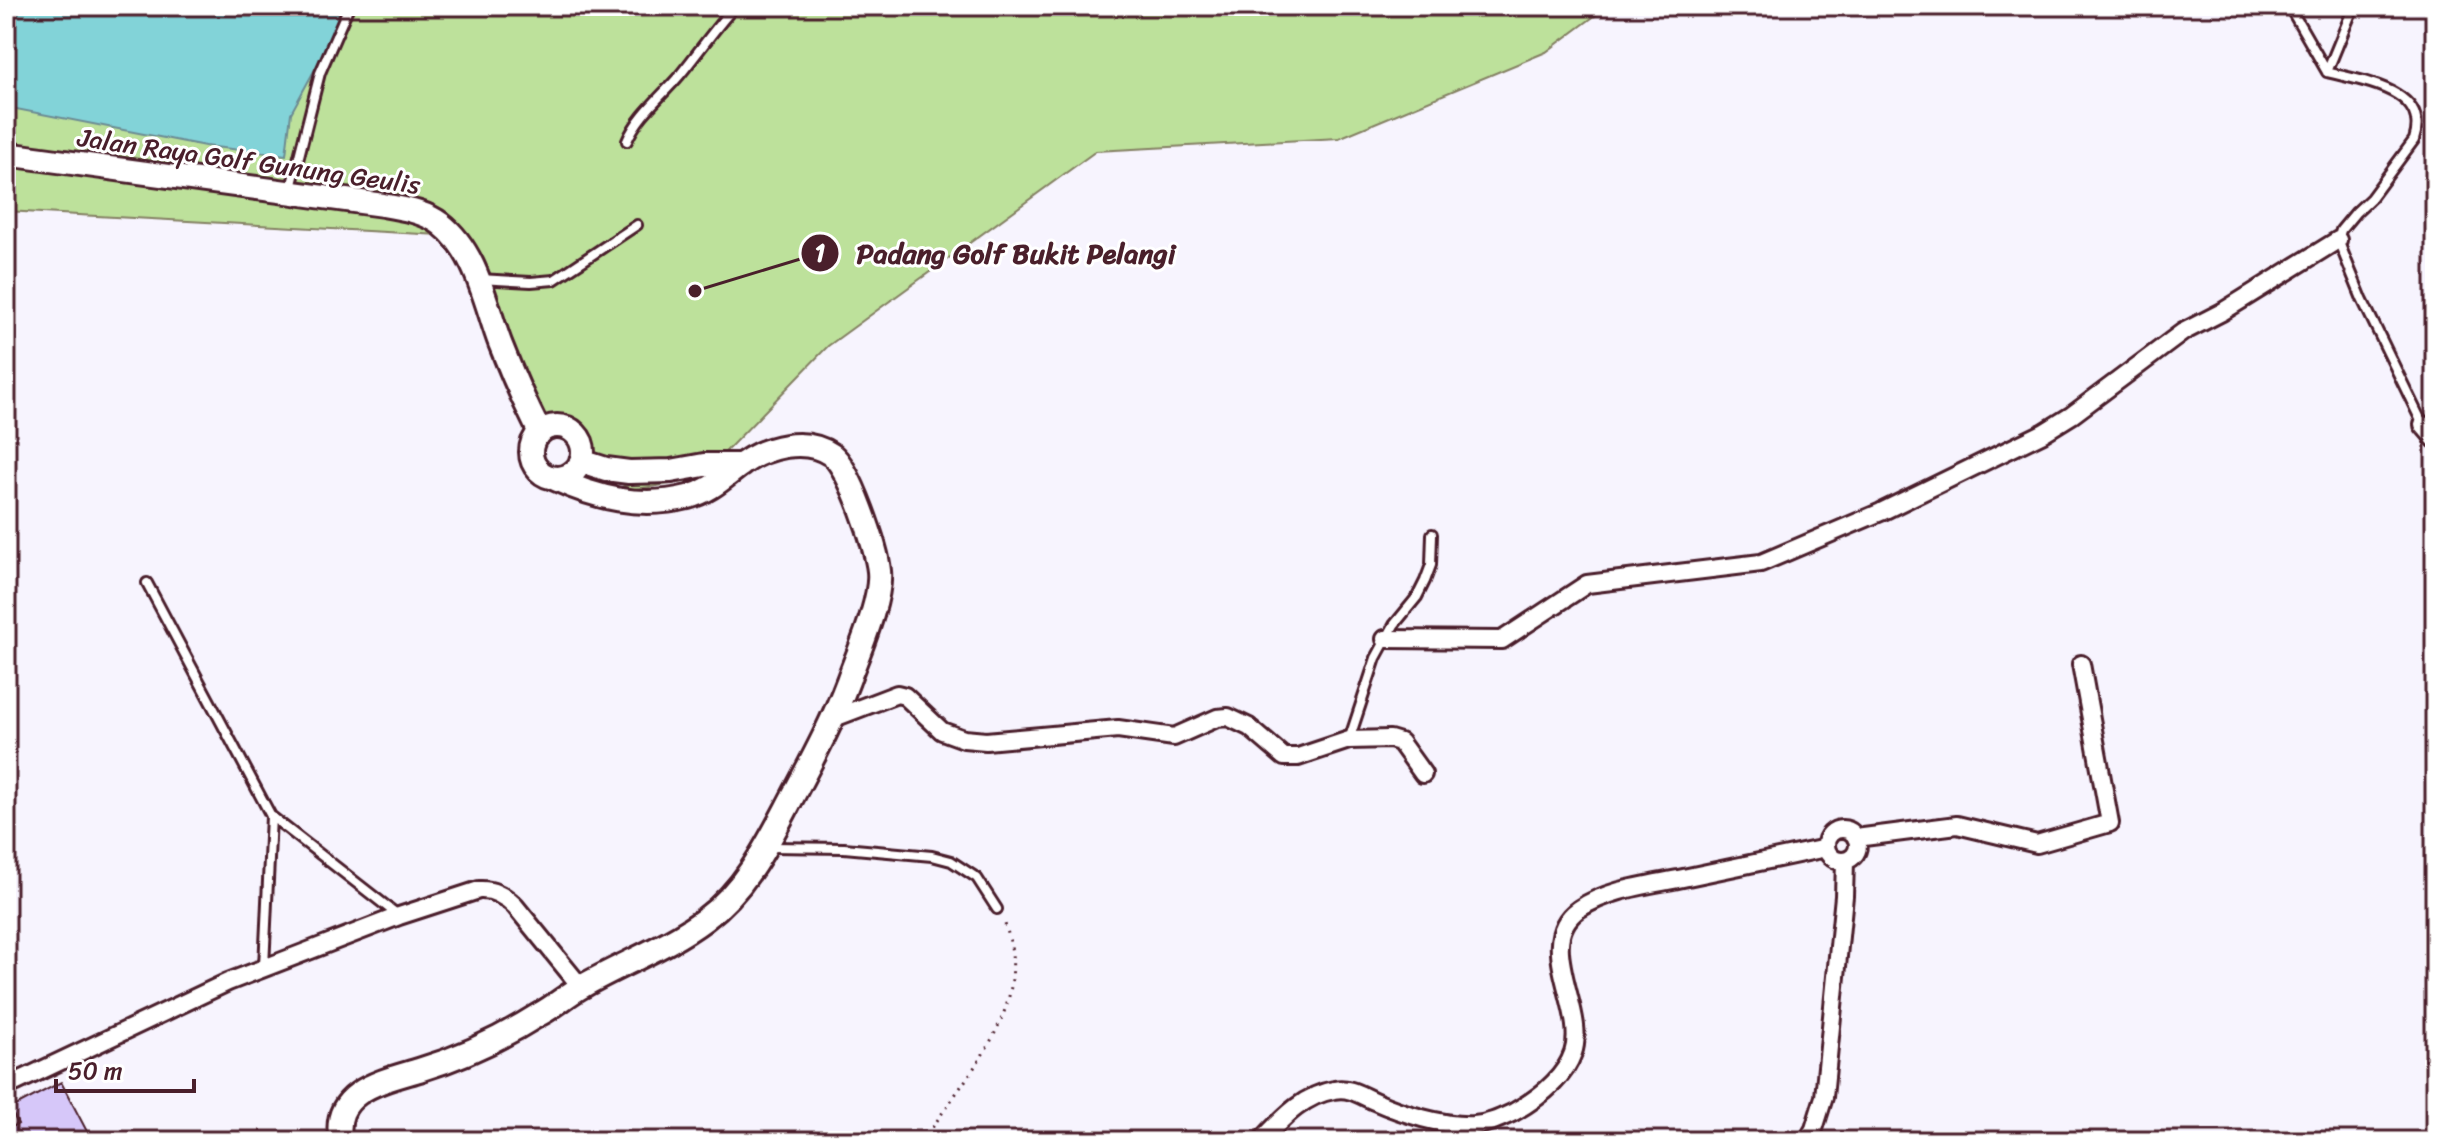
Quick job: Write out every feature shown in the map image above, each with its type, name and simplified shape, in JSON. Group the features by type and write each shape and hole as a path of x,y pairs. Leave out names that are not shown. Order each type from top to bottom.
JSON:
{"main road":[{"name":"Jalan Raya Golf Gunung Geulis","path":"6,154 383,205 425,214 456,238 478,279 513,377 540,433 532,445 532,460 539,472 553,478"},
{"path":"540,433 556,427 572,431 581,445 581,461 570,474 553,478"},
{"path":"341,1141 339,1118 356,1094 378,1082 449,1061 496,1039 542,1014 581,987 706,919 727,901 766,846 834,718 865,633 878,587 879,565 855,494 841,464 816,447 797,445 758,455 700,493 658,502 613,499 581,491 553,478"},
{"path":"581,461 606,469 638,473 704,465 741,465"}],"street":[{"path":"1385,639 1502,640 1587,584 1761,563 1881,512 2043,433 2183,332 2222,312 2338,240"},
{"path":"2423,425 2435,439"},
{"path":"1856,838 1957,825 2037,844 2110,823 2081,664"},
{"path":"834,718 897,694 905,696 950,736 975,740 1118,729 1174,737 1217,718 1228,717 1249,727 1284,757 1298,757 1349,740 1390,739 1400,742 1423,774"},
{"path":"1838,830 1847,830 1856,838 1858,846 1855,854 1845,861 1833,858 1826,848 1828,836 1838,830"},
{"path":"1261,1141 1297,1105 1336,1089 1353,1090 1374,1101 1429,1120 1472,1125 1494,1122 1546,1090 1564,1071 1574,1050 1574,1021 1559,941 1563,927 1577,910 1600,898 1641,887 1826,848"},
{"path":"1814,1137 1828,1068 1845,861"},
{"path":"6,1087 264,967 399,916 479,890 505,896 581,987"}],"lane":[{"path":"290,193 320,73 349,6"},
{"path":"627,141 645,111 735,6"},
{"path":"2289,6 2327,72 2383,86 2411,108 2417,125 2414,140 2371,198 2346,223 2338,240 2362,299 2423,425"},
{"path":"2327,72 2354,6"},
{"path":"478,279 554,280 637,225"},
{"path":"1349,740 1385,639 1417,597 1425,581 1431,565 1432,534"},
{"path":"147,583 271,816 399,916"},
{"path":"264,967 271,816"},
{"path":"766,846 844,848 932,856 951,861 977,878 997,909"}],"path":[{"path":"924,1141 977,1066 1013,988 1013,959 1008,932 997,909"}],"green space":[{"path":"6,6 1608,6 1546,52 1339,138 1096,151 828,346 698,480 629,490 545,416 458,236 6,211"}],"water":[{"path":"6,6 345,6 327,47 291,113 286,155 205,146 6,107"}],"building":[{"path":"61,1082 92,1141 11,1141 6,1130 18,1124 10,1109"}],"place":[{"name":"Padang Golf Bukit Pelangi","path":"695,291"}]}
